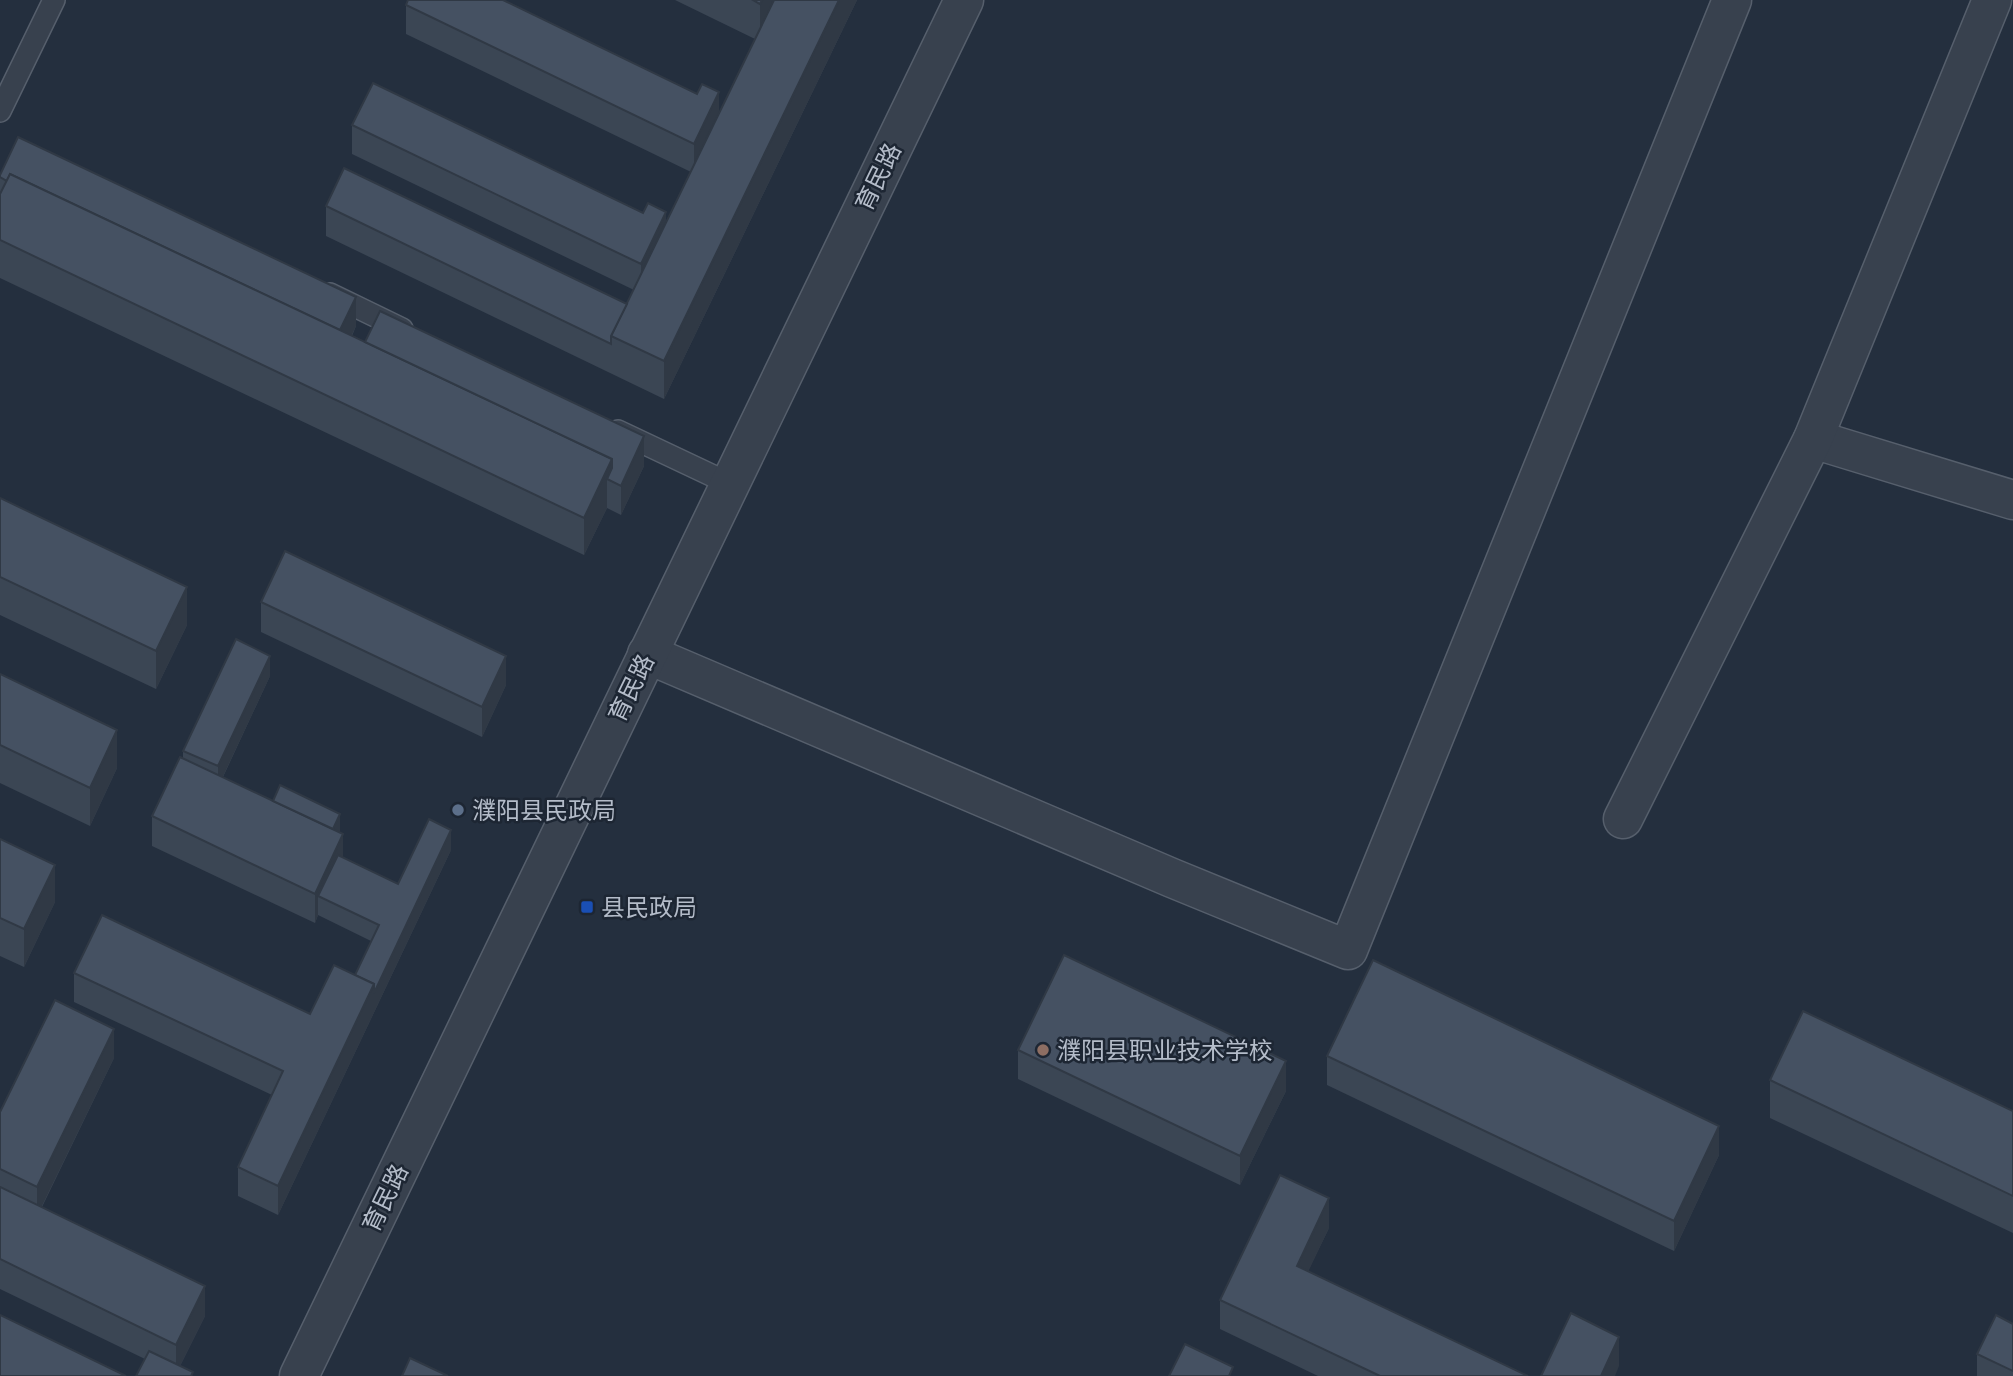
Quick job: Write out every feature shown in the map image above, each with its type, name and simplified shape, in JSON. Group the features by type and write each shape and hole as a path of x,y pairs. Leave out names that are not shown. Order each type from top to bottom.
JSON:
{"street":[{"name":"育民路","path":"299,1376 964,0"},
{"path":"647,654 1172,878 1348,950 1732,0"},
{"path":"1623,819 1813,439 1992,0"},
{"path":"1813,439 2013,500"}],"lane":[{"path":"0,111 6,83 54,0"},
{"path":"316,288 416,335"},
{"path":"604,425 730,484"}],"building":[{"path":"408,0 503,0 697,94 702,84 719,92 694,144 406,5"},
{"path":"774,0 839,0 664,361 611,336"},
{"path":"373,83 643,213 648,203 666,212 641,264 352,125"},
{"path":"18,137 356,297 340,330 10,174 7,181 0,177"},
{"path":"344,168 627,304 611,336 611,344 326,206"},
{"path":"10,174 612,459 584,518 0,240 0,194"},
{"path":"380,311 644,436 621,486 607,479 612,468 612,459 365,342"},
{"path":"0,498 187,587 156,651 0,577"},
{"path":"285,551 506,656 482,707 261,602"},
{"path":"236,639 270,656 218,766 183,751"},
{"path":"0,674 117,730 90,788 0,745"},
{"path":"180,757 343,834 315,894 152,816"},
{"path":"280,785 340,814 333,829 273,801"},
{"path":"429,819 451,830 374,993 374,984 355,975 379,925 318,896 338,855 398,884"},
{"path":"0,839 55,865 24,929 0,918"},
{"path":"102,915 310,1014 334,965 374,984 278,1186 238,1167 283,1071 74,973"},
{"path":"1064,955 1286,1061 1240,1156 1018,1050"},
{"path":"1373,960 1719,1126 1674,1221 1327,1056"},
{"path":"55,1000 114,1029 37,1187 0,1169 0,1112"},
{"path":"1803,1011 2013,1111 2013,1196 1770,1080"},
{"path":"1280,1175 1329,1198 1297,1266 1528,1376 1380,1376 1220,1300"},
{"path":"0,1187 205,1286 176,1345 0,1259"},
{"path":"1571,1313 1619,1337 1601,1376 1541,1376"},
{"path":"0,1315 126,1376 0,1376"},
{"path":"1996,1315 2013,1324 2013,1371 1977,1354"},
{"path":"1185,1344 1233,1367 1229,1376 1169,1376"},
{"path":"149,1351 193,1372 191,1376 136,1376"},
{"path":"410,1358 448,1376 402,1376"}],"place":[{"name":"濮阳县民政局","path":"458,810"},
{"name":"县民政局","path":"587,907"},
{"name":"濮阳县职业技术学校","path":"1043,1050"}]}
